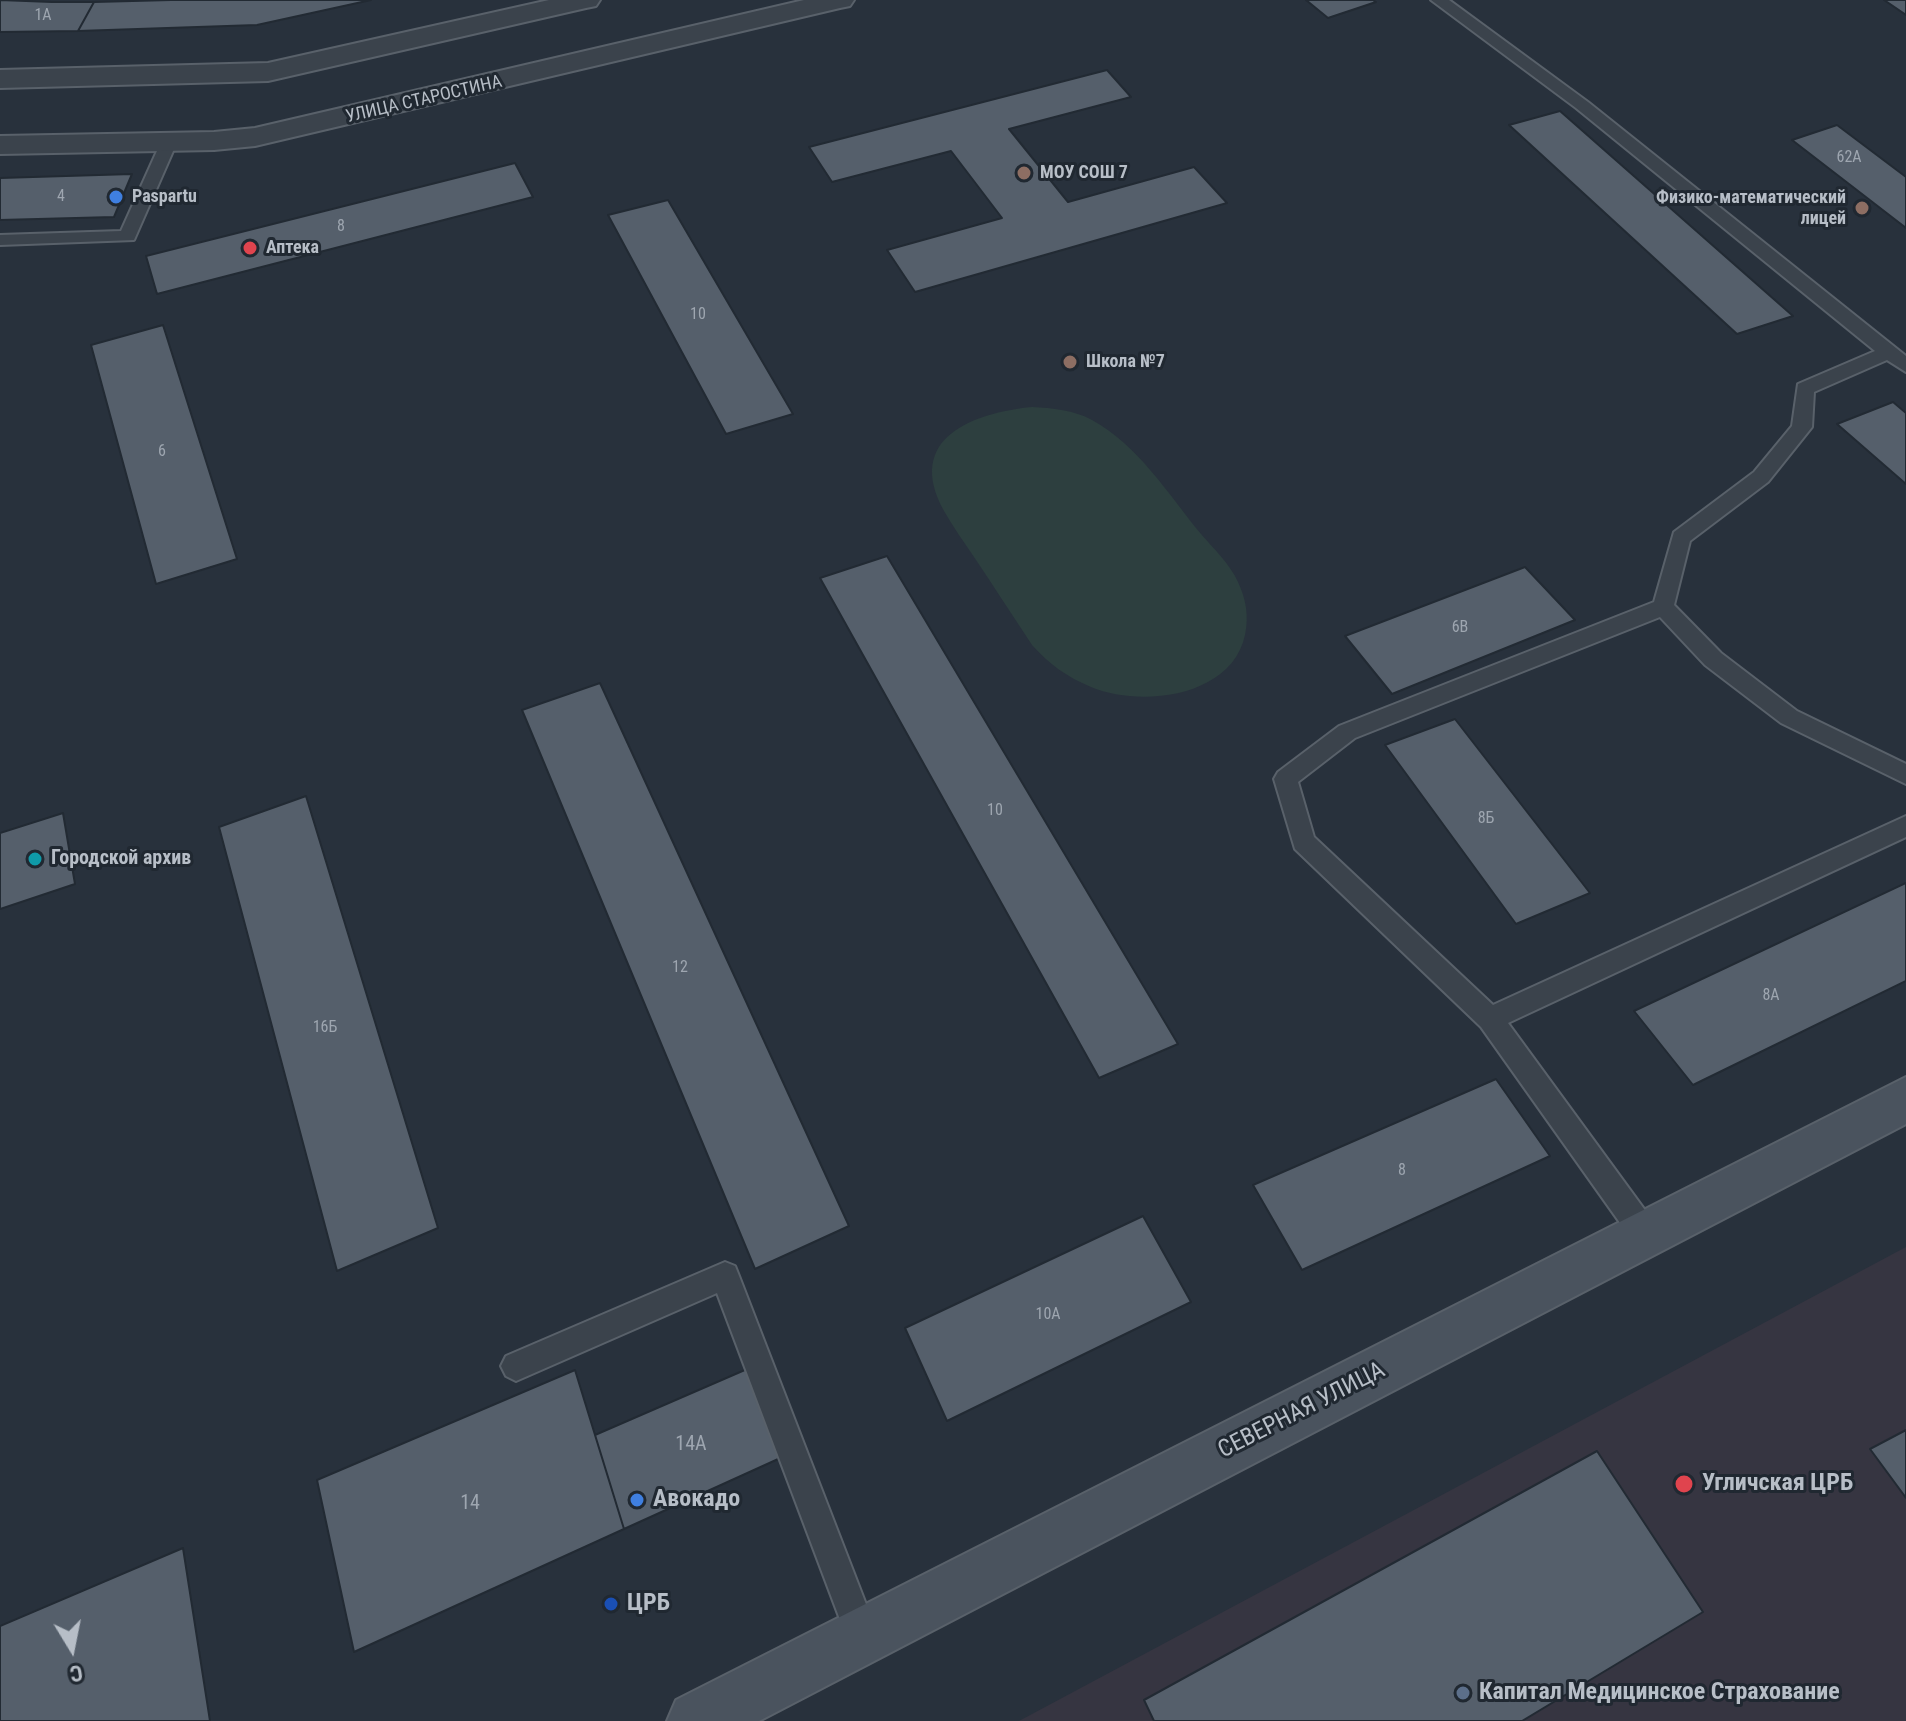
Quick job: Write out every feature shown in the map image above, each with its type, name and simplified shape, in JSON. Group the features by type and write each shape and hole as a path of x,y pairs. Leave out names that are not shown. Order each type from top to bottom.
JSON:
{"street":[{"path":"0,79 268,72 480,12 586,0"},
{"name":"УЛИЦА СТАРОСТИНА","path":"0,145 255,137 840,0"},
{"path":"480,12 515,78"},
{"name":"СЕВЕРНАЯ УЛИЦА","path":"697,1721 1906,1099"}],"lane":[{"path":"1439,0 1582,105 1906,366"},
{"path":"0,240 128,236 169,142"},
{"path":"1663,607 1681,537 1761,477 1802,427 1805,389 1889,352"},
{"path":"1663,607 1713,659 1789,717 1906,775"},
{"path":"1645,1234 1490,1019 1303,842 1286,779 1347,732 1663,607"},
{"path":"1490,1019 1906,826"},
{"path":"516,1366 725,1276 863,1638"}],"shaded area":[{"path":"1032,407 1063,410 1109,430 1151,471 1231,569 1243,595 1247,621 1237,656 1222,672 1204,684 1182,692 1158,696 1111,693 1066,674 1032,645 944,511 934,486 933,465 939,448 951,434 968,423 1010,410"},
{"name":"Угличская ЦРБ","path":"1906,1247 1906,1721 1019,1721"}],"building":[{"path":"0,0 94,2 78,31 0,32"},
{"path":"371,0 257,25 78,31 94,2"},
{"path":"1306,0 1373,0 1376,2 1328,18"},
{"path":"1884,0 1906,0 1906,15"},
{"path":"1107,70 1131,97 1009,129 1068,202 1194,167 1227,203 915,292 887,250 1002,218 951,151 832,182 809,147"},
{"path":"1560,111 1793,316 1737,334 1509,125"},
{"path":"1837,125 1906,177 1906,228 1792,140"},
{"path":"515,163 533,197 157,294 146,256"},
{"path":"132,174 114,217 0,220 0,178"},
{"path":"668,200 793,414 726,434 608,215"},
{"path":"163,325 237,559 156,584 91,345"},
{"path":"1893,402 1906,413 1906,484 1837,424"},
{"path":"887,556 1178,1044 1099,1078 820,578"},
{"path":"1525,567 1575,620 1392,694 1345,636"},
{"path":"600,683 849,1226 755,1269 522,710"},
{"path":"1455,719 1590,893 1516,924 1385,745"},
{"path":"306,796 438,1228 337,1271 219,827"},
{"name":"Городской архив","path":"63,813 75,884 0,909 0,833"},
{"path":"1906,883 1906,981 1693,1085 1634,1011"},
{"path":"1496,1079 1550,1156 1302,1270 1253,1185"},
{"path":"1143,1216 1191,1302 947,1421 905,1328"},
{"path":"754,1366 787,1455 624,1529 595,1435"},
{"path":"575,1370 624,1529 354,1652 317,1480"},
{"path":"1906,1430 1906,1498 1870,1449"},
{"path":"1597,1451 1703,1612 1522,1721 1154,1721 1144,1700"},
{"path":"183,1548 210,1721 0,1721 0,1626"}],"place":[{"name":"МОУ СОШ 7","path":"1024,173"},
{"name":"Paspartu","path":"116,197"},
{"name":"Физико-математический лицей","path":"1862,208"},
{"name":"Аптека","path":"250,248"},
{"name":"Школа №7","path":"1070,362"},
{"name":"Городской архив","path":"35,859"},
{"name":"Угличская ЦРБ","path":"1684,1484"},
{"name":"Авокадо","path":"637,1500"},
{"name":"ЦРБ","path":"611,1604"},
{"name":"Капитал Медицинское Страхование","path":"1463,1693"}]}
